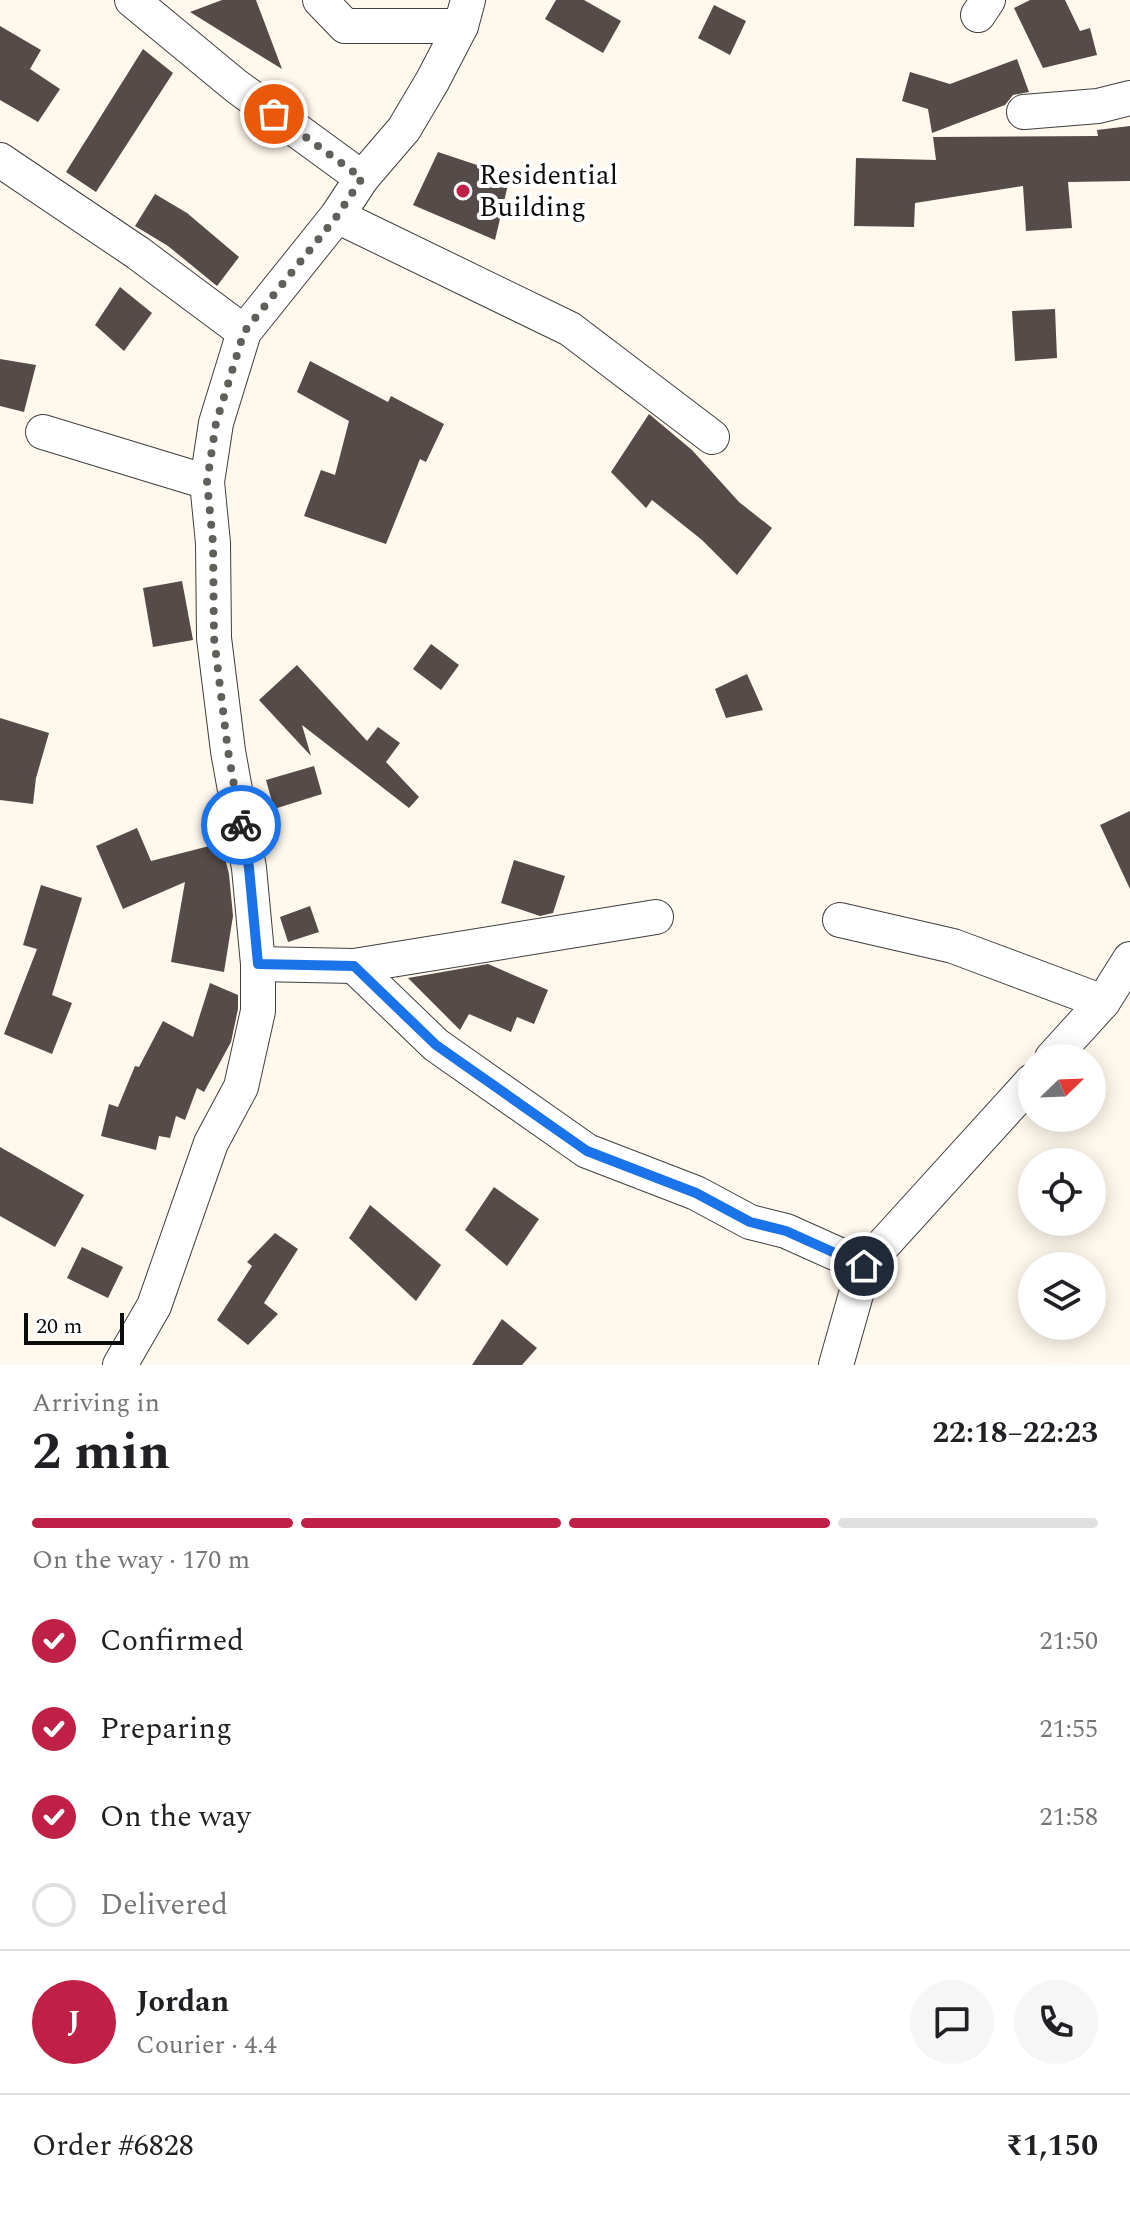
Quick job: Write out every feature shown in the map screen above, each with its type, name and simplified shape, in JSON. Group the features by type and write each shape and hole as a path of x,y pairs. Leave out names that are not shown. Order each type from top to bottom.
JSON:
{"street":[{"path":"132,0 236,86 362,178"},
{"path":"320,0 345,26 464,13"},
{"path":"120,1365 154,1306 211,1143 241,1087 258,1011 258,964 249,868 228,751 214,638 213,543 207,482 216,423 244,332 337,216 362,178 404,129 433,80 464,13"},
{"path":"1024,112 1098,106 1130,98"},
{"path":"0,160 138,253 244,332"},
{"path":"337,216 570,329 712,437"},
{"path":"43,432 207,482"},
{"path":"258,964 354,966 656,917"},
{"path":"840,920 953,946 1103,1002"},
{"path":"1065,1044 1103,1002 1130,959"},
{"path":"354,966 436,1045 587,1151 696,1193 750,1222 786,1231 864,1266"},
{"path":"836,1365 864,1266 1018,1096"}],"building":[{"path":"222,0 256,0 282,69 190,12"},
{"path":"556,0 584,0 621,21 603,53 545,19"},
{"path":"1030,0 1065,0 1080,31 1090,28 1097,55 1043,68 1014,8"},
{"path":"714,5 746,21 730,55 698,38"},
{"path":"0,26 41,50 30,69 60,89 38,122 0,100"},
{"path":"143,49 173,73 96,192 66,172"},
{"path":"1017,59 1029,92 1013,95 1005,105 932,133 928,109 902,101 910,72 950,84"},
{"path":"1130,126 1130,181 1068,182 1072,228 1026,231 1023,186 915,203 914,227 854,226 856,158 936,160 933,137 1098,136 1097,130"},
{"name":"Residential Building","path":"438,152 510,176 495,240 413,205"},
{"path":"155,194 187,213 239,257 217,286 168,246 135,226"},
{"path":"120,287 152,313 124,351 95,325"},
{"path":"1055,309 1057,358 1015,361 1012,311"},
{"path":"0,359 36,365 24,412 0,406"},
{"path":"310,361 388,402 391,396 444,424 426,462 420,459 386,544 304,516 321,470 335,475 349,421 297,392"},
{"path":"649,414 692,450 739,502 772,528 737,575 702,540 652,500 646,508 611,472"},
{"path":"182,581 193,640 153,647 143,588"},
{"path":"431,644 459,665 441,690 413,669"},
{"path":"297,665 367,741 378,727 400,743 386,762 419,797 409,808 302,725 311,756 259,700"},
{"path":"747,674 763,710 726,718 715,689"},
{"path":"0,718 49,733 36,778 33,804 0,800"},
{"path":"314,766 322,794 274,809 266,780"},
{"path":"1130,811 1130,889 1100,825"},
{"path":"137,828 151,861 221,843 229,874 233,916 224,972 171,962 185,882 123,909 96,846"},
{"path":"514,860 565,876 553,913 540,916 501,903"},
{"path":"41,885 82,898 52,995 72,1003 52,1054 4,1034 37,949 23,945"},
{"path":"310,906 319,932 288,942 280,917"},
{"path":"488,964 548,990 534,1024 517,1017 511,1032 469,1014 460,1030 408,978"},
{"path":"210,983 238,995 238,1009 231,1042 204,1092 197,1088 185,1120 176,1116 170,1138 159,1136 156,1150 101,1136 109,1104 118,1107 135,1066 139,1067 163,1021 193,1037"},
{"path":"0,1147 84,1195 55,1247 0,1216"},
{"path":"494,1187 539,1219 507,1266 465,1230"},
{"path":"370,1205 441,1265 416,1301 349,1238"},
{"path":"275,1233 298,1249 264,1303 278,1314 248,1345 217,1320 252,1266 247,1262"},
{"path":"82,1247 123,1267 108,1298 67,1278"},
{"path":"502,1319 537,1348 522,1365 472,1365"}],"way so far":[{"path":"241,825 214,638 213,543 207,482 216,423 244,332 337,216 362,178 274,114"}],"place":[{"name":"Residential Building","path":"463,191"}],"route":[{"path":"241,825 249,868 258,964 354,966 436,1045 587,1151 696,1193 750,1222 786,1231 864,1266"}]}
